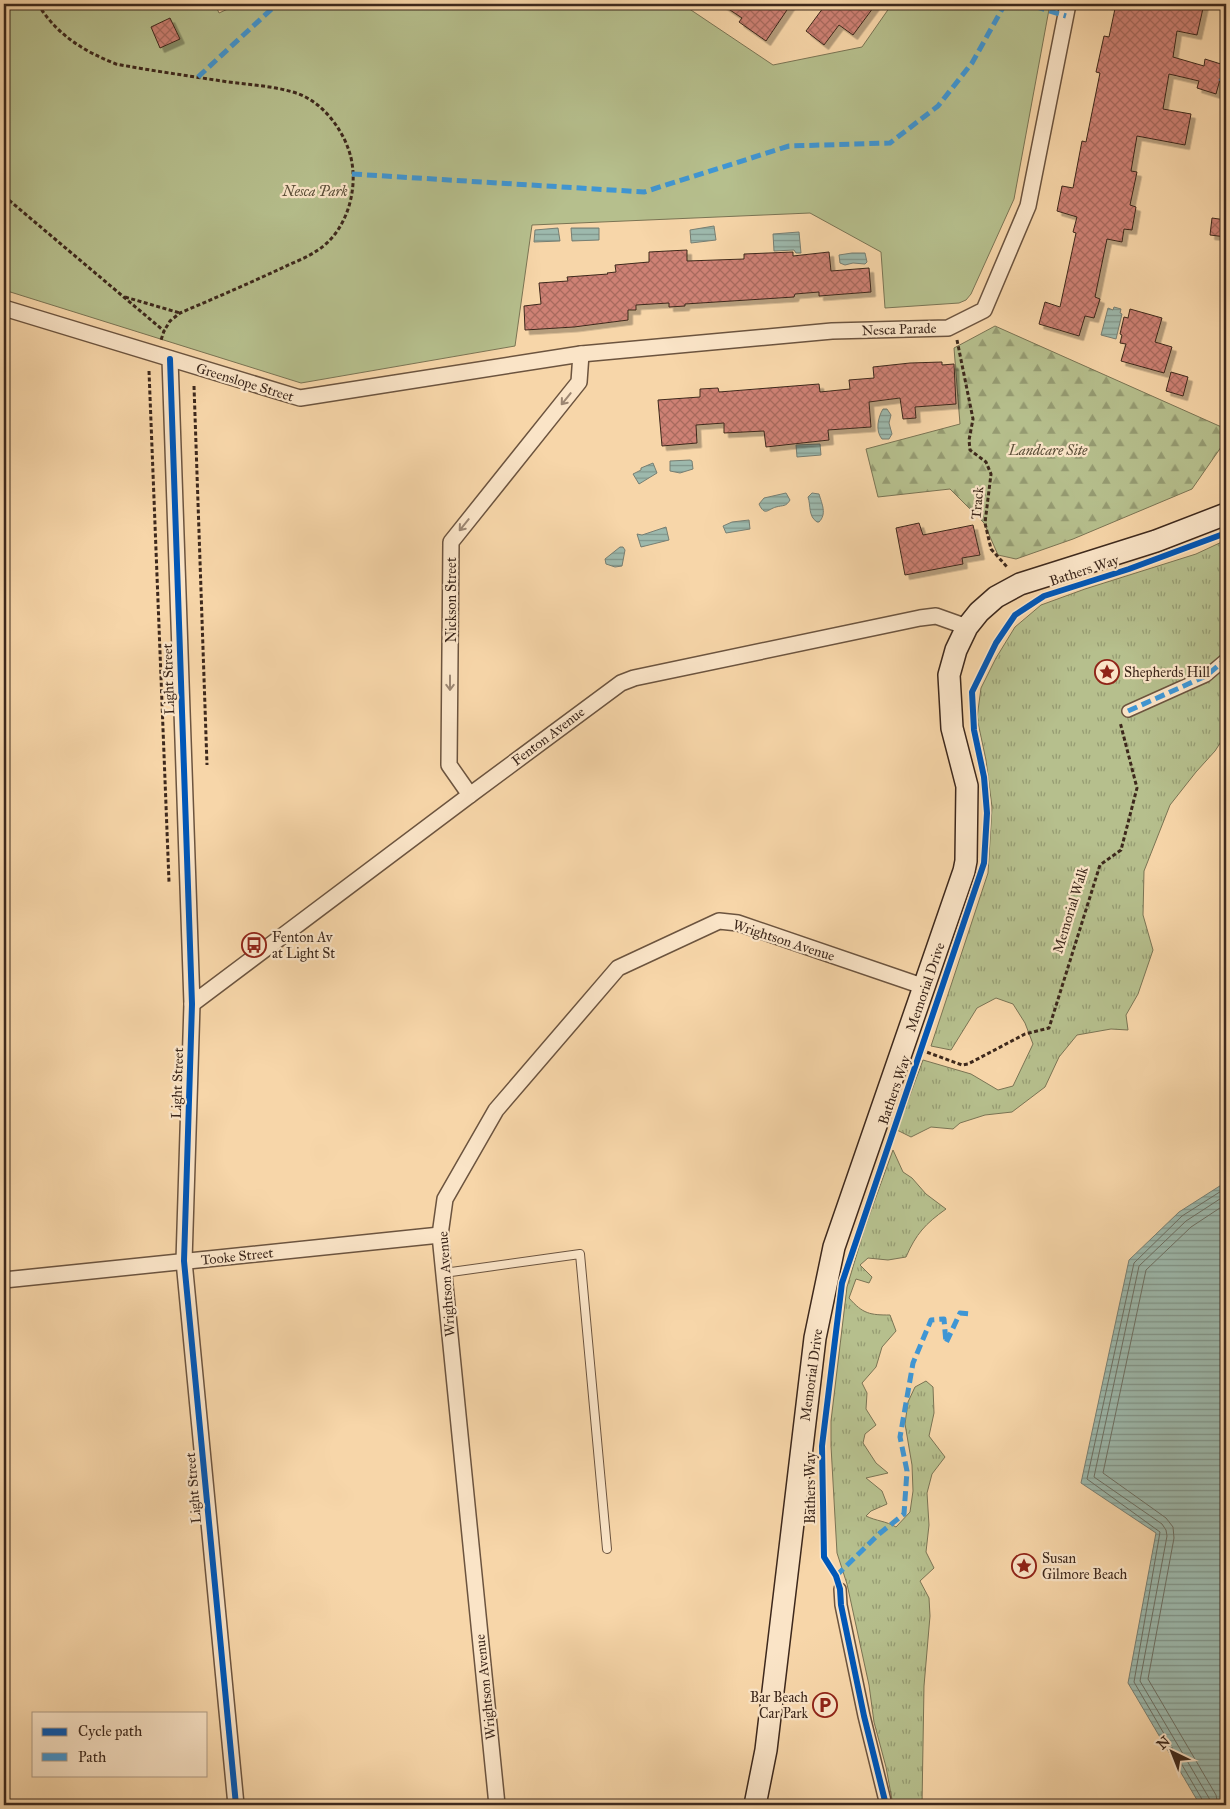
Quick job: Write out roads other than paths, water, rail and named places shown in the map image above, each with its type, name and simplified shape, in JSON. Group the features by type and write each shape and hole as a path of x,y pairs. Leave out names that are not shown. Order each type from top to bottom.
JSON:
{"main road":[{"name":"Memorial Drive","path":"755,1805 766,1750 814,1338 834,1247 925,987 966,860 967,786 952,728 949,675 956,650 966,627 979,612 996,597 1020,584 1156,541 1226,514"}],"street":[{"name":"Nesca Parade","path":"581,354 832,331 948,328 984,310 1028,206 1068,4"},
{"name":"Greenslope Street","path":"4,308 300,398 581,354"},
{"name":"Nickson Street","path":"470,794 449,766 451,542 579,382 581,354"},
{"name":"Light Street","path":"170,359 192,1004 184,1261 236,1805"},
{"name":"Fenton Avenue","path":"192,1004 470,794 621,683 644,676 920,618 936,616 966,627"},
{"path":"1128,711 1206,676 1226,659"},
{"name":"Wrightson Avenue","path":"497,1805 440,1235 445,1199 496,1110 618,968 719,921 731,921 925,987"},
{"name":"Tooke Street","path":"4,1280 440,1235"},
{"path":"840,1588 841,1605 864,1716 886,1805"}],"lane":[{"path":"444,1272 580,1254 608,1548"}],"water":[{"path":"714,226 716,240 691,243 690,230"},
{"path":"558,228 560,241 534,242 535,230"},
{"path":"571,228 599,228 599,240 572,241"},
{"path":"799,232 801,253 796,253 794,250 774,251 773,234"},
{"path":"865,253 867,262 865,264 853,263 845,265 840,263 839,255"},
{"path":"1114,307 1121,309 1120,313 1122,314 1116,339 1101,335 1108,308 1113,310"},
{"path":"883,409 887,409 891,415 889,423 892,434 889,439 882,439 878,432 879,420"},
{"path":"820,444 821,455 797,457 796,445"},
{"path":"670,461 692,461 693,469 680,473 670,471"},
{"path":"653,463 657,473 639,484 633,474"},
{"path":"786,493 790,500 786,505 765,511 759,504 764,498"},
{"path":"812,493 819,494 822,505 823,516 819,522 814,520 811,514 808,497"},
{"path":"749,520 750,529 726,533 723,526 732,522"},
{"path":"666,527 669,540 641,547 637,534 642,535"},
{"path":"620,547 623,547 625,550 622,566 615,567 606,564 605,559"},
{"path":"1226,1182 1226,1805 1200,1805 1128,1683 1156,1533 1081,1483 1129,1260 1179,1212"}],"place":[{"name":"Shepherds Hill","path":"1107,672"},
{"name":"Fenton Av at Light St","path":"254,945"},
{"name":"Susan Gilmore Beach","path":"1024,1566"},
{"name":"Bar Beach Car Park","path":"825,1705"}],"park label":[{"name":"Nesca Park","path":"315,191"},
{"name":"Landcare Site","path":"1048,450"}]}
